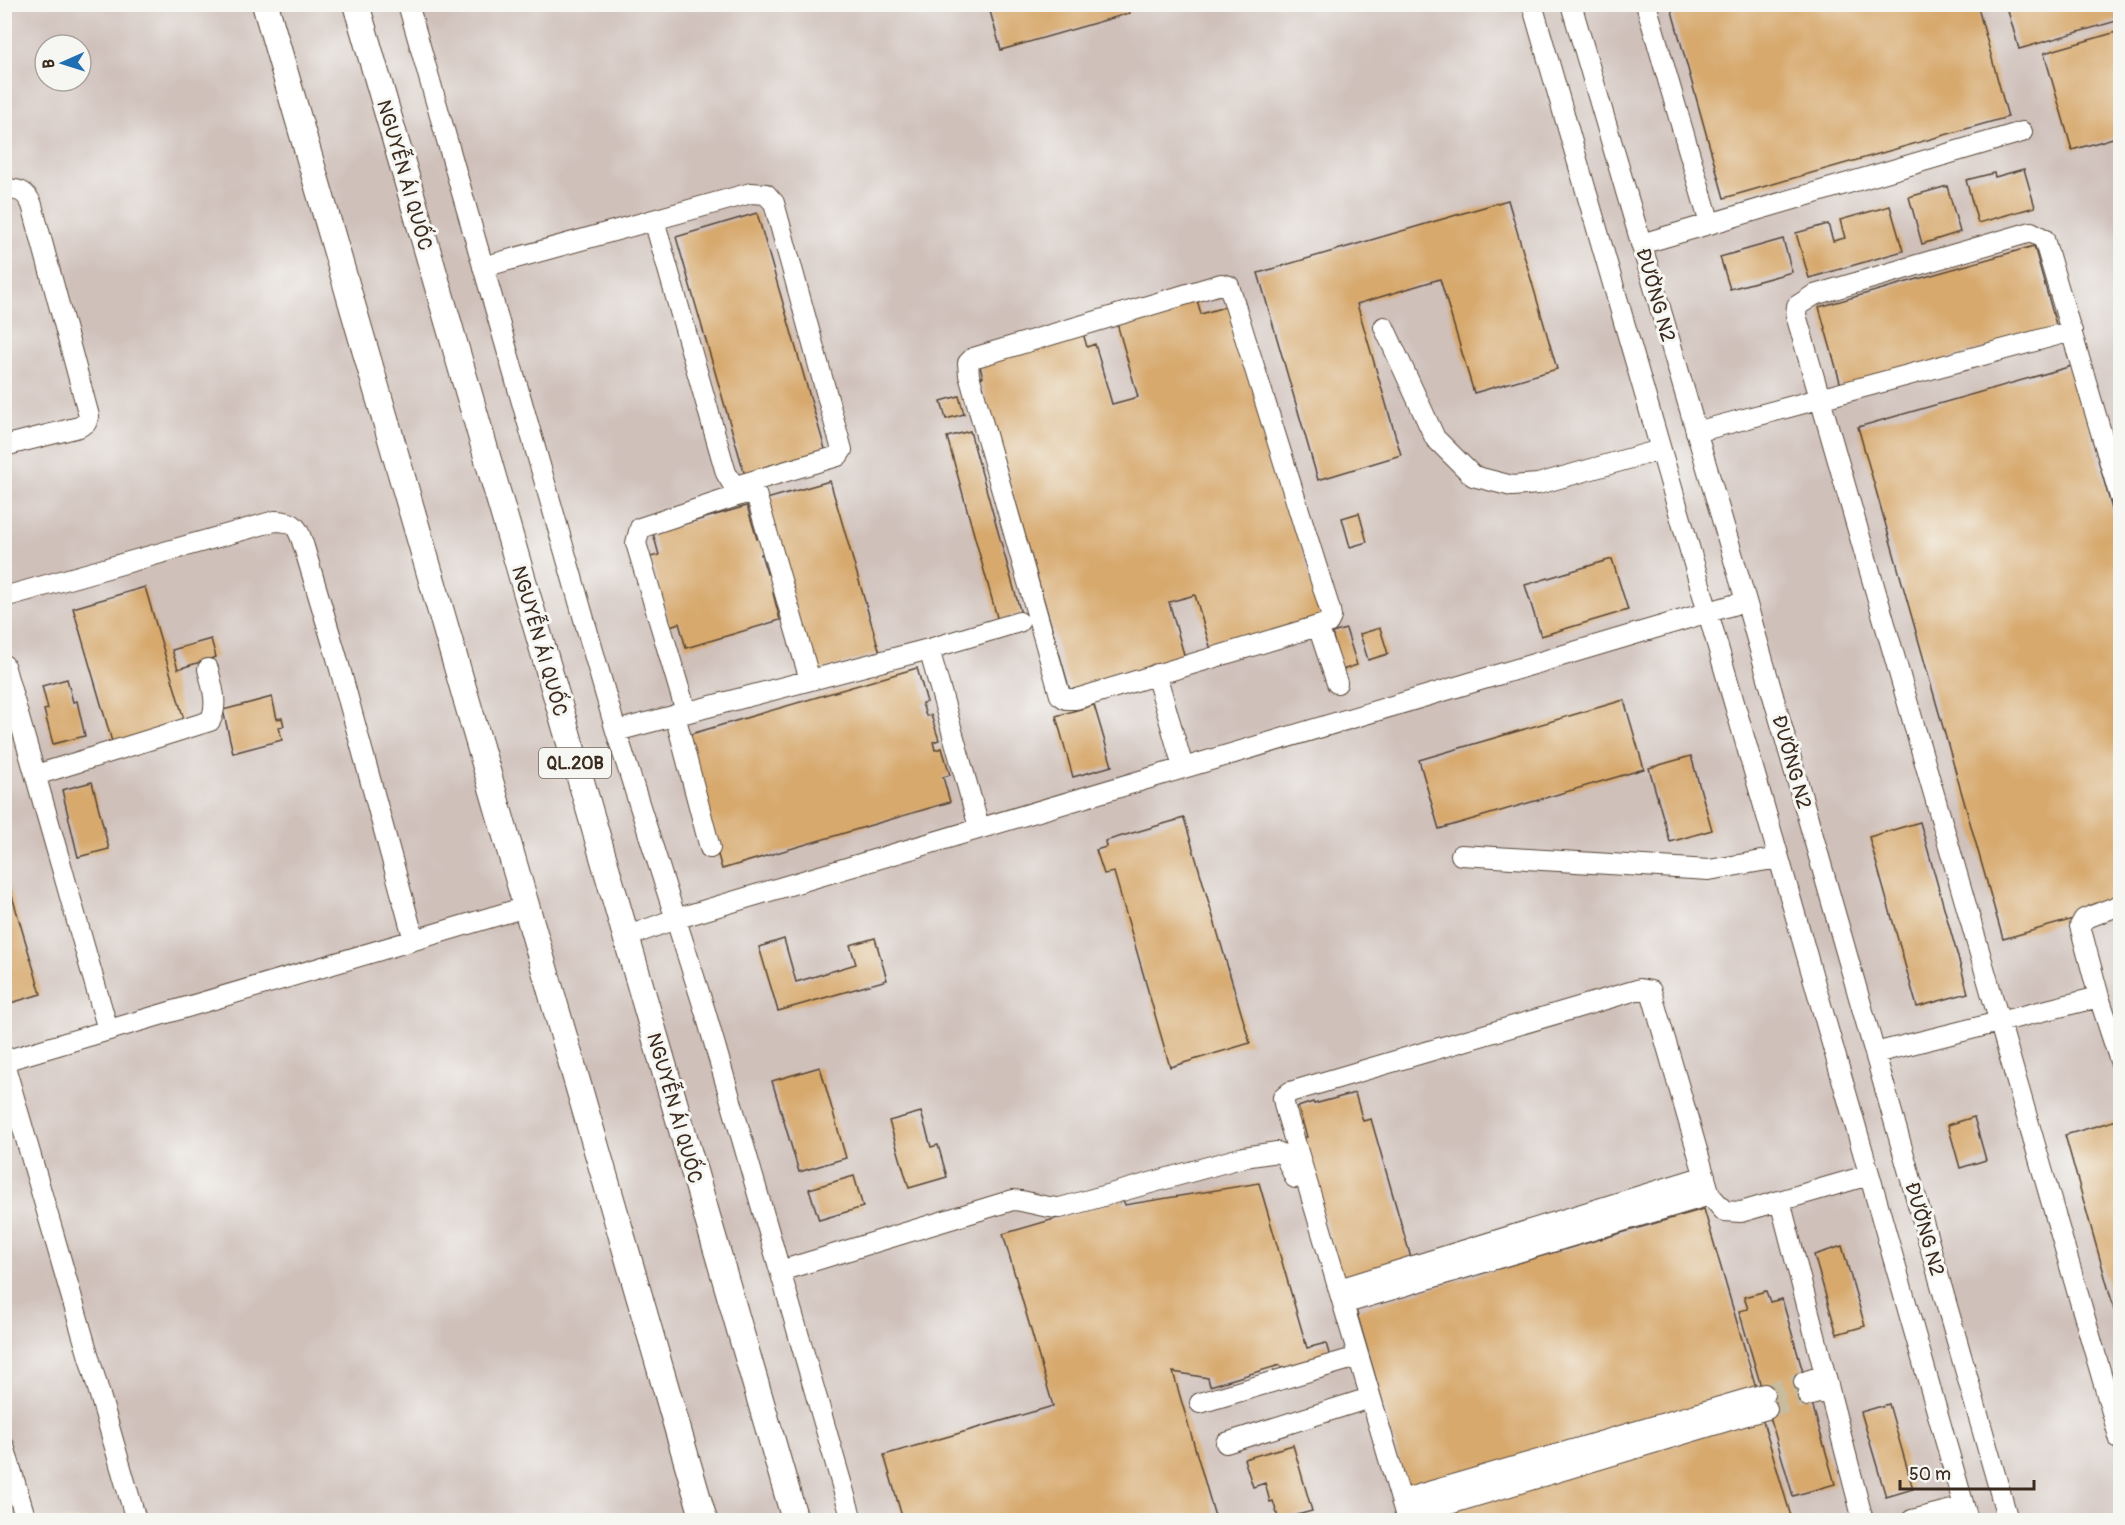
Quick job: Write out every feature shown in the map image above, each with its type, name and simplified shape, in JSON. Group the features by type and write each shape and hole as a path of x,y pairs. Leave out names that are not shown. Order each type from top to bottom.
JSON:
{"main road":[{"path":"265,4 704,1521"},
{"name":"NGUYỄN ÁI QUỐC","path":"356,4 795,1521"}],"street":[{"path":"408,4 616,731 705,1011 852,1521"},
{"name":"ĐƯỜNG N2","path":"1532,4 1966,1514"},
{"name":"ĐƯỜNG N2","path":"1571,4 1746,601 2008,1521"},
{"path":"1646,4 1710,224"},
{"path":"1641,244 2022,132"},
{"path":"4,189 21,189 28,196 32,205 89,416 86,423 79,428 4,446"},
{"path":"483,267 752,193 766,194 774,203 842,450 838,456 739,484 732,483 726,473 654,220"},
{"path":"2121,496 2044,239 2031,232 1805,299 1797,306 1796,315 2121,1440"},
{"path":"1221,284 1229,286 1330,610 1331,617 1328,623 1318,626 1076,699 1066,699 1059,695 969,375 968,363 973,358 1221,284"},
{"path":"1384,327 1435,438 1473,476 1512,486 1538,484 1660,450"},
{"path":"1696,432 2072,331"},
{"path":"710,848 681,714 636,543 640,528 743,494 756,495 810,680"},
{"path":"4,597 275,521 294,524 301,539 337,657 414,940"},
{"path":"626,937 675,919 1746,601"},
{"path":"616,731 929,649 1018,622"},
{"path":"1318,626 1337,683"},
{"path":"929,649 979,828"},
{"path":"4,665 108,1030"},
{"path":"36,775 210,722 214,715 215,703 208,669"},
{"path":"1156,674 1183,767"},
{"path":"1461,855 1709,870 1779,858"},
{"path":"2121,906 2084,919 2080,926 2099,997 2117,1055 2121,1061"},
{"path":"136,1521 4,1062 526,907"},
{"path":"1402,1514 1285,1108 1283,1098 1290,1092 1640,989 1652,991 1707,1185 1724,1211 1741,1212 1869,1175"},
{"path":"1875,1053 2099,997"},
{"path":"780,1270 1012,1200 1027,1201 1047,1208 1060,1208 1244,1157 1277,1152 1285,1156 1292,1169 1360,1401 1402,1514"},
{"path":"1341,1296 1707,1185"},
{"path":"1780,1201 1863,1521"},
{"path":"1200,1402 1347,1360"},
{"path":"1807,1389 1827,1383"},
{"path":"1226,1443 1360,1401"},
{"path":"1402,1514 1606,1448 1766,1402"},
{"path":"4,1446 26,1521"},
{"path":"1912,1521 1966,1514"}],"shaded area":[{"path":"5,5 2120,5 2120,1520 5,1520"}],"building":[{"path":"988,4 1127,4 1130,13 1001,50"},
{"path":"1670,4 1977,4 2008,117 1724,198"},
{"path":"2006,4 2120,4 2120,20 2019,49"},
{"path":"2120,31 2120,136 2072,150 2044,53"},
{"path":"2024,169 2035,207 1978,223 1966,180 1994,173 1995,177"},
{"path":"1947,186 1960,232 1922,244 1909,197"},
{"path":"1508,200 1557,369 1474,393 1440,279 1357,304 1401,455 1318,480 1258,273"},
{"path":"1890,206 1903,251 1809,278 1796,233 1828,224 1833,241 1845,238 1840,220"},
{"path":"757,213 827,456 746,479 676,237"},
{"path":"1783,239 1792,272 1730,289 1720,257"},
{"path":"2034,246 2057,328 1842,389 1819,307"},
{"path":"1196,296 1201,314 1231,305 1322,618 1211,650 1195,595 1169,602 1185,658 1070,691 980,378 983,377 979,363 1083,333 1087,347 1095,344 1112,404 1138,397 1116,320"},
{"path":"2072,366 2120,538 2120,901 2112,908 2003,939 1858,427"},
{"path":"959,396 964,414 946,419 941,401"},
{"path":"970,431 1021,614 998,621 947,437"},
{"path":"830,481 880,653 813,673 763,500"},
{"path":"747,506 757,539 762,537 766,553 761,554 767,574 771,572 777,592 773,593 780,620 686,648 679,623 670,626 650,557 659,555 653,533"},
{"path":"1359,513 1367,542 1350,547 1342,518"},
{"path":"1612,559 1628,610 1541,636 1525,585"},
{"path":"145,587 185,723 113,745 73,608"},
{"path":"1380,628 1388,654 1368,660 1360,634"},
{"path":"1346,629 1357,665 1342,670 1332,633"},
{"path":"211,639 216,657 178,669 172,650"},
{"path":"917,668 927,702 922,703 926,716 931,715 939,740 933,742 935,750 942,748 950,775 943,777 950,802 722,869 684,736"},
{"path":"67,679 73,702 77,701 85,736 53,744 44,710 48,709 42,686"},
{"path":"272,697 277,719 282,718 284,726 279,727 282,740 233,753 223,710"},
{"path":"1624,700 1644,769 1439,829 1419,760"},
{"path":"1094,705 1112,766 1073,777 1056,716"},
{"path":"1691,756 1712,830 1670,842 1649,768"},
{"path":"92,782 109,849 78,857 62,790"},
{"path":"1184,818 1250,1043 1170,1067 1114,872 1104,874 1096,850 1106,847 1105,841"},
{"path":"1920,822 1968,993 1917,1007 1869,837"},
{"path":"4,869 41,994 4,1005"},
{"path":"875,938 887,980 778,1011 759,947 784,939 796,982 856,964 850,945"},
{"path":"820,1067 846,1158 799,1172 772,1081"},
{"path":"1355,1093 1363,1121 1371,1119 1413,1265 1344,1285 1301,1139 1307,1137 1298,1107"},
{"path":"921,1112 931,1147 938,1145 947,1177 909,1188 889,1121"},
{"path":"1974,1117 1986,1160 1960,1168 1948,1125"},
{"path":"2120,1119 2120,1330 2065,1135"},
{"path":"854,1176 863,1207 819,1220 809,1189"},
{"path":"1259,1183 1307,1348 1326,1343 1331,1361 1283,1375 1280,1365 1210,1386 1208,1378 1173,1372 1216,1520 903,1520 884,1455 1053,1406 1003,1234 1123,1199 1125,1205"},
{"path":"1704,1209 1757,1391 1409,1493 1356,1310"},
{"path":"1842,1246 1865,1326 1837,1334 1814,1255"},
{"path":"1766,1291 1770,1302 1782,1299 1835,1484 1793,1496 1739,1311 1748,1309 1744,1297"},
{"path":"1889,1404 1913,1489 1886,1497 1861,1412"},
{"path":"1762,1418 1792,1520 1421,1520"},
{"path":"1293,1445 1312,1511 1279,1520 1273,1501 1270,1502 1265,1483 1253,1487 1244,1459"}],"tunnel":[{"path":"1764,1394 1804,1382"},
{"path":"1767,1409 1808,1396"}]}
